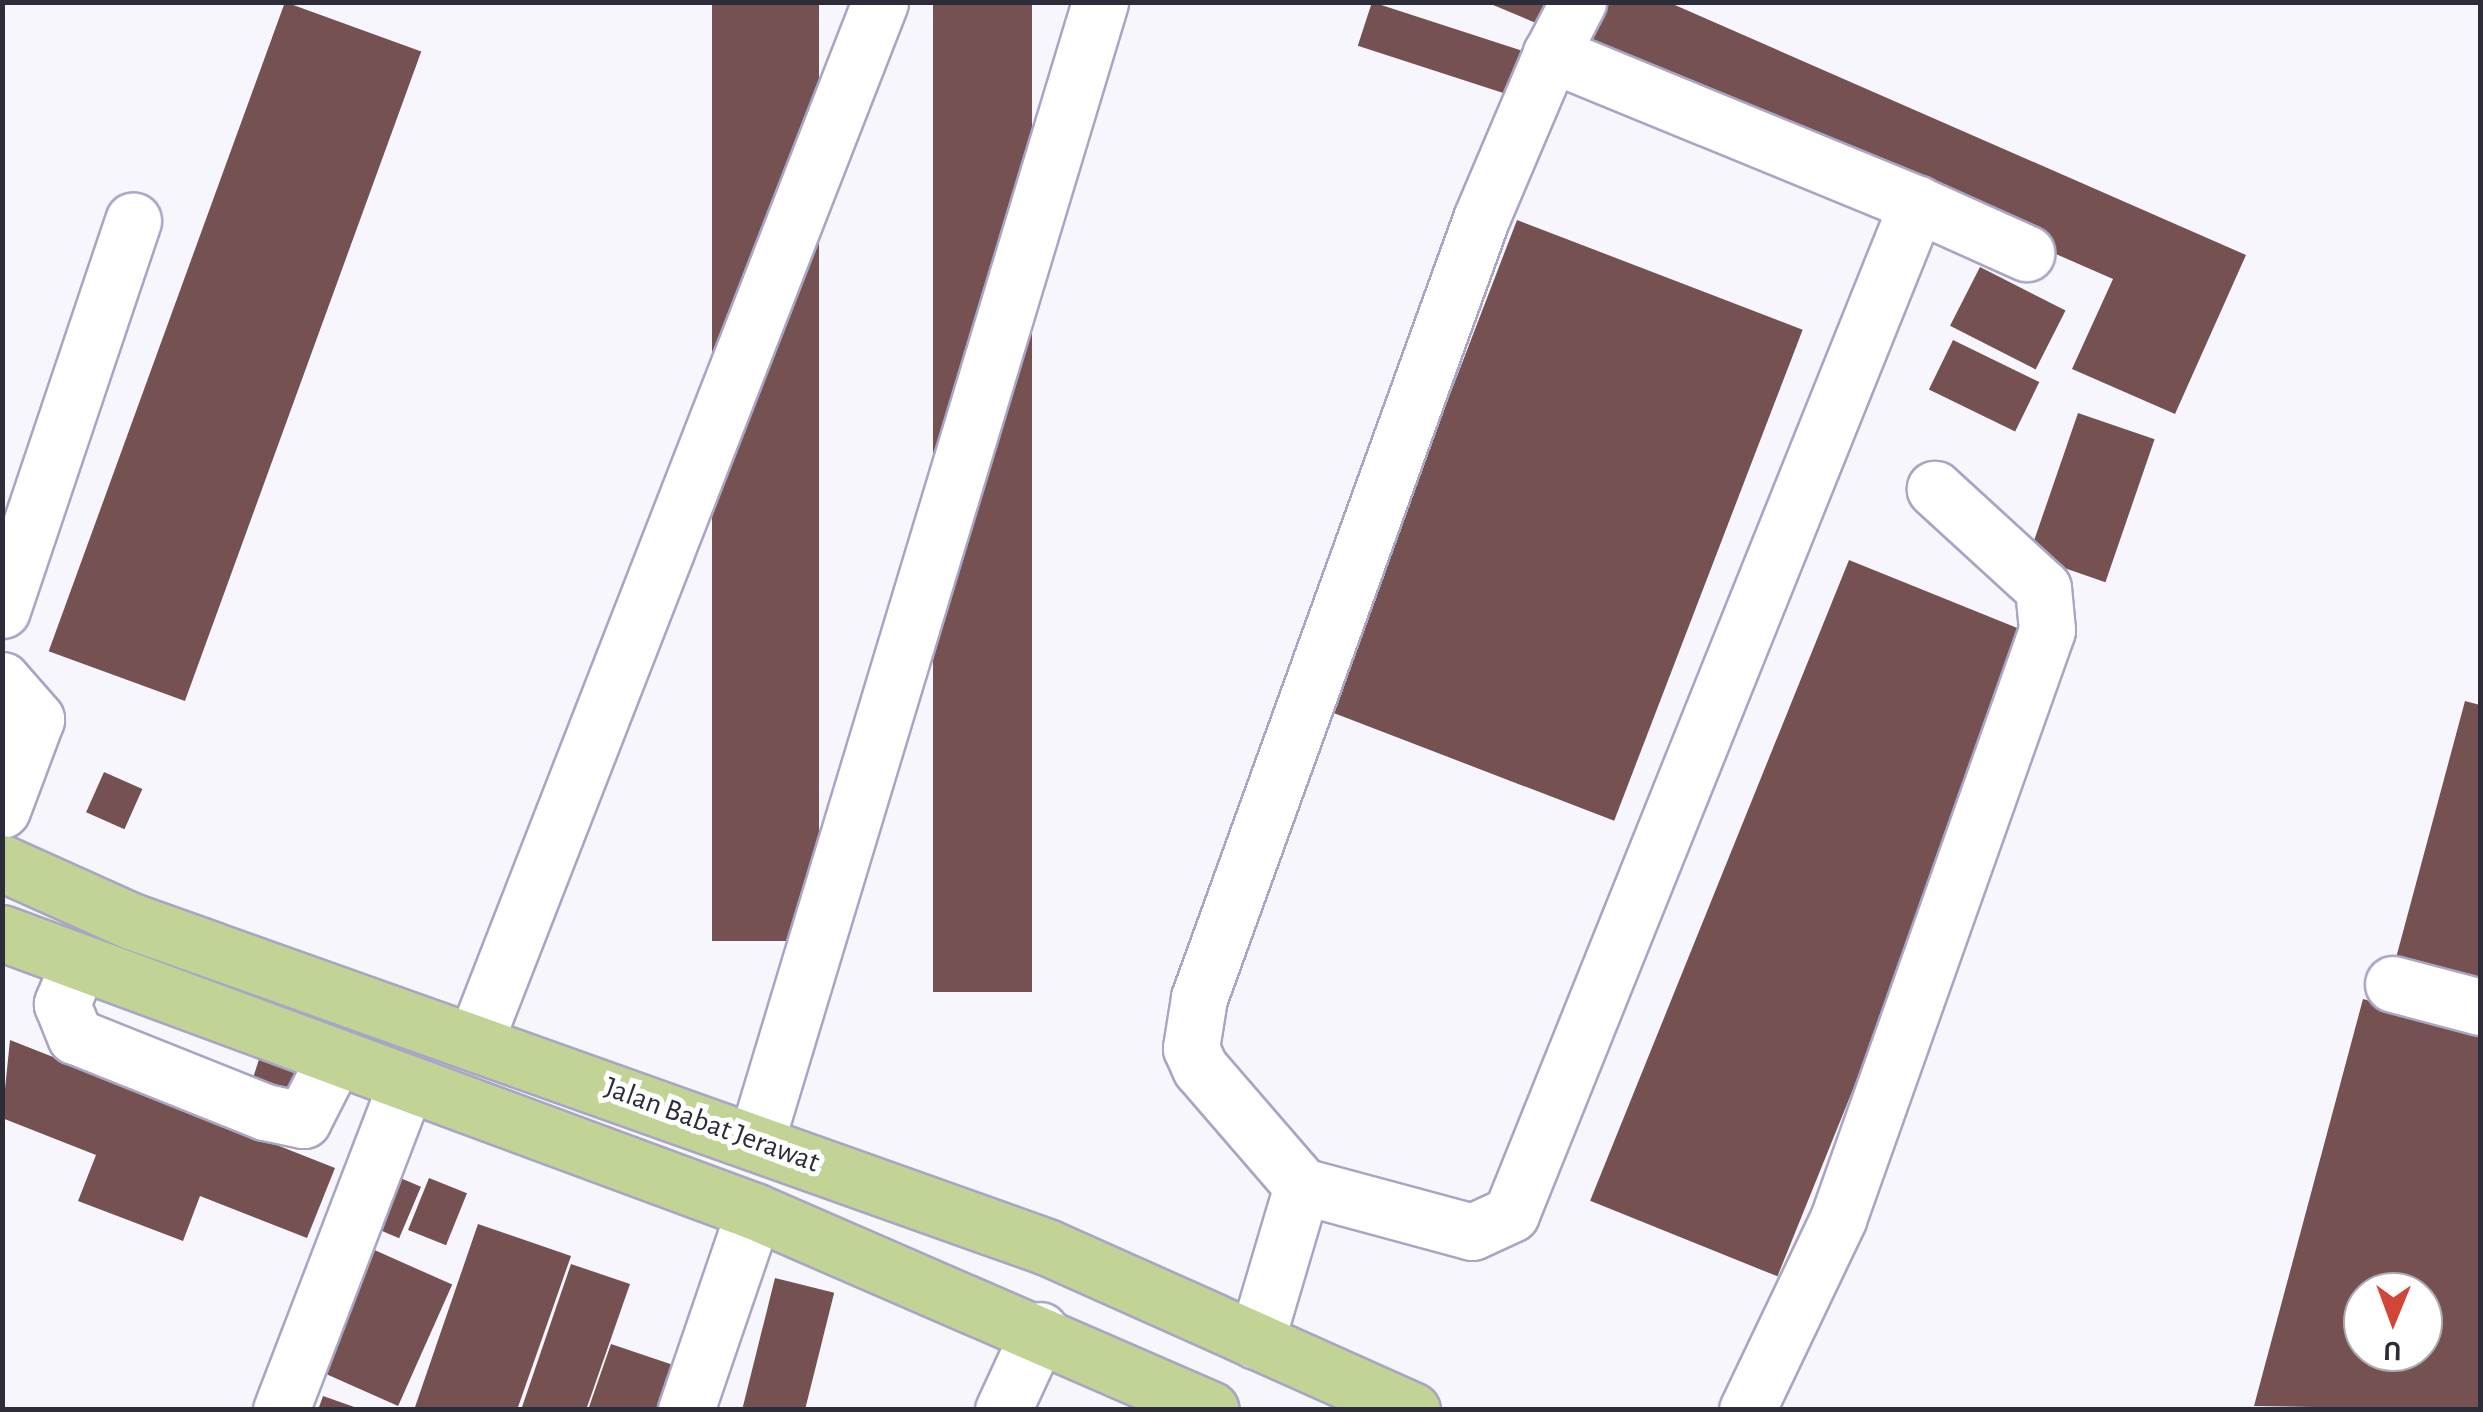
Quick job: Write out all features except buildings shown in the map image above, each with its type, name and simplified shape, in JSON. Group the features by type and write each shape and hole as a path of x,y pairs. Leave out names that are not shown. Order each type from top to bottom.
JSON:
{"main road":[{"name":"Jalan Babat Jerawat","path":"2,862 131,921 484,1016 768,1105 1047,1246 1266,1313 1412,1410"},
{"path":"2,933 77,968 754,1211 1040,1330 1211,1410"}],"street":[{"path":"484,1016 880,2"},
{"path":"768,1105 1100,2"},
{"path":"1578,2 1551,54 1474,238 1199,998 1191,1048 1200,1068 1302,1186 1472,1232 1511,1214 1917,204"},
{"path":"1551,54 1917,204 2026,253"},
{"path":"2,610 134,220"},
{"path":"1747,1410 1838,1220 2047,630 2043,588 1935,489"},
{"path":"2,680 36,719 8,796"},
{"path":"77,968 62,1004 74,1036 265,1112 304,1120 333,1062"},
{"path":"2393,984 2480,1008"},
{"path":"280,1410 405,1087"},
{"path":"1266,1313 1302,1186"},
{"path":"686,1410 754,1211"},
{"path":"1003,1410 1040,1330"}]}
